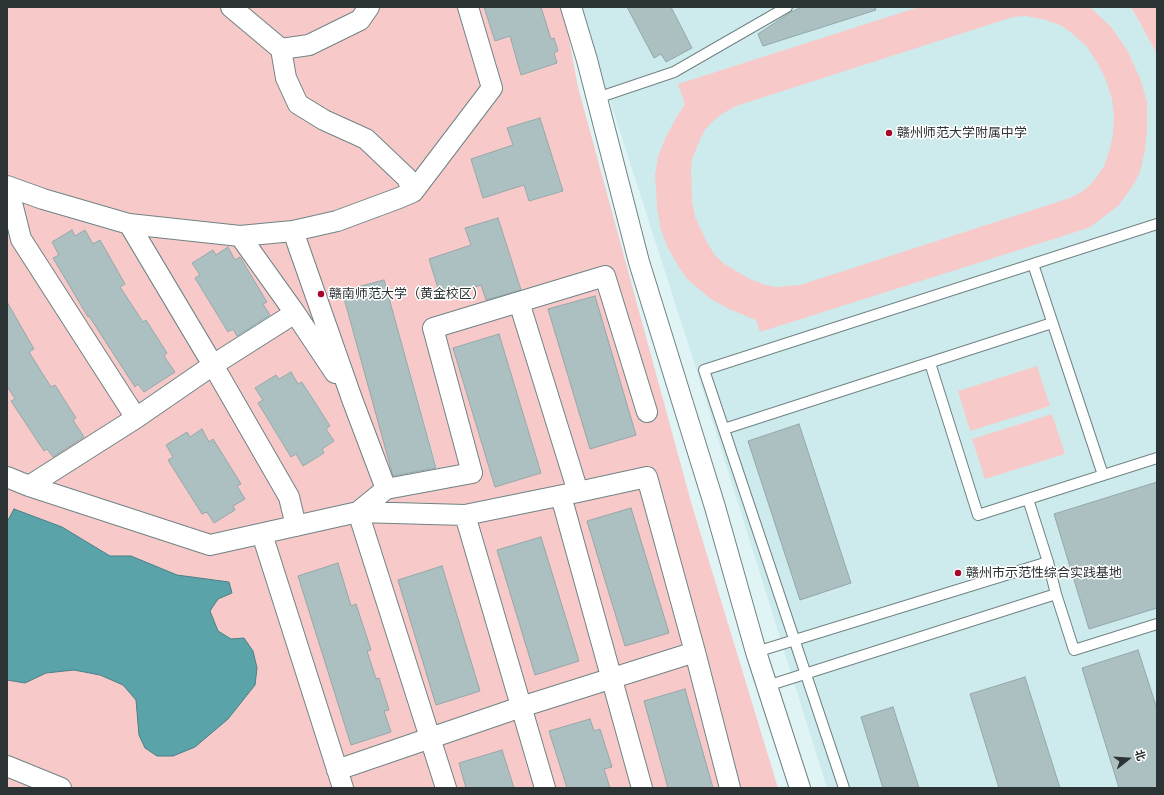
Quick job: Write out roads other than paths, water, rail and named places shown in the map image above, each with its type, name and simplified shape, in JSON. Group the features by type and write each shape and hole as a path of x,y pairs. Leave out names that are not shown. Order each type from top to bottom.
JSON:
{"street":[{"path":"231,7 281,49 286,78 298,104 324,120 366,140 407,178 413,192"},
{"path":"281,49 309,45 360,20 369,7"},
{"path":"8,186 43,199 129,224 240,236 293,231 337,222 413,192 492,88 468,7"},
{"path":"571,7 587,60 639,262 712,499 756,652 800,788"},
{"path":"8,186 21,238 136,418"},
{"path":"129,224 289,497 296,526"},
{"path":"293,231 352,399 386,489"},
{"path":"240,236 295,313 352,399"},
{"path":"358,512 386,489 472,473 433,328 605,276 647,412"},
{"path":"519,302 570,494 611,678 642,788"},
{"path":"29,486 136,418 213,365 295,313"},
{"path":"7,477 29,486 210,545 358,512 465,515 647,477 696,652 730,788"},
{"path":"358,512 446,788"},
{"path":"465,515 546,788"},
{"path":"262,534 340,779 431,738 521,707 696,652"},
{"path":"7,766 61,788"}],"lane":[{"path":"597,98 674,72 787,7"},
{"path":"844,788 704,370 1157,224"},
{"path":"1033,264 1103,475"},
{"path":"724,429 1052,323"},
{"path":"930,363 978,515 1157,458"},
{"path":"1028,499 1074,650 1157,624"},
{"path":"756,652 1048,562"},
{"path":"767,686 1056,594"}],"water":[{"path":"14,509 62,527 110,556 131,556 177,575 229,582 232,593 218,599 210,611 218,631 231,639 244,638 253,651 257,668 255,685 228,719 195,747 173,756 157,756 145,748 139,735 136,700 123,685 100,675 74,670 46,673 25,683 7,680 7,522"}],"place":[{"name":"赣州师范大学附属中学","path":"889,133"},
{"name":"赣南师范大学（黄金校区）","path":"321,294"},
{"name":"赣州市示范性综合实践基地","path":"958,573"}]}
